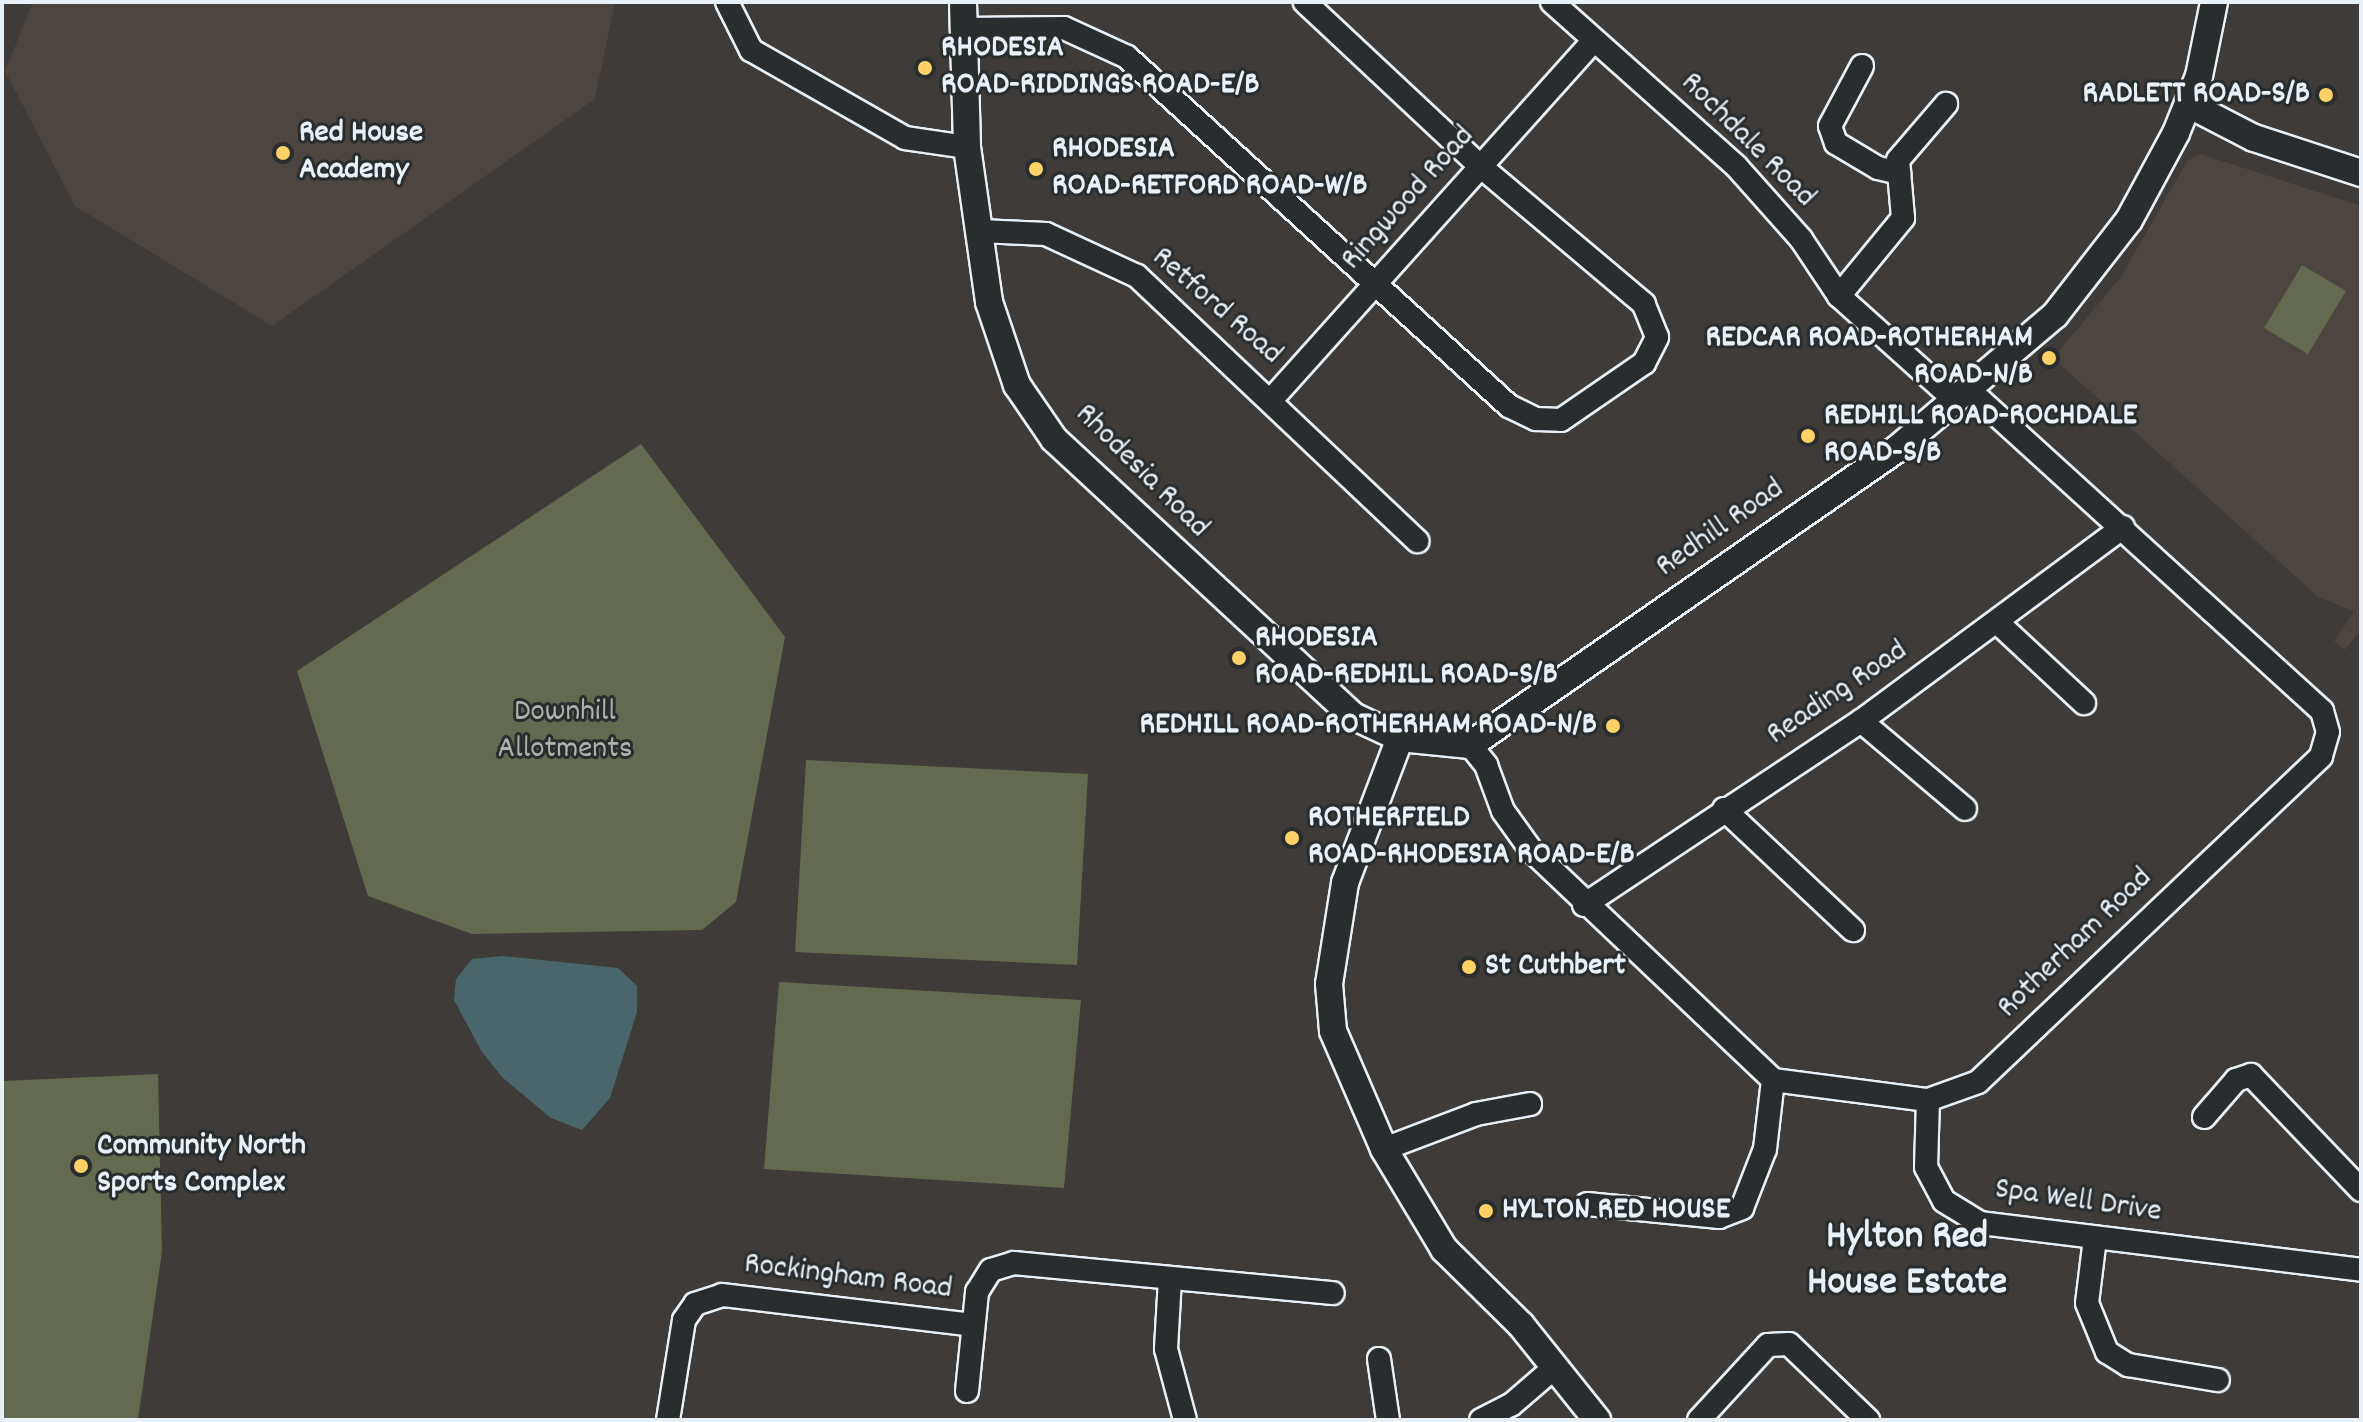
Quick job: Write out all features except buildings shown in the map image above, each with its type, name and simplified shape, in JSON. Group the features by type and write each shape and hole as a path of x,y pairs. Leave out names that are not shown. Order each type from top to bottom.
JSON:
{"street":[{"path":"727,2 751,50 905,138 967,147"},
{"name":"Rhodesia Road","path":"963,2 967,147 998,341 1017,385 1054,439 1353,716 1400,738 1470,745"},
{"path":"962,29 1064,28 1127,57 1509,406 1536,419 1561,420 1644,363 1657,337 1644,304 1480,166 1305,2"},
{"name":"Rochdale Road","path":"1552,2 1736,166 1801,239 1839,296 1962,395"},
{"name":"Redhill Road","path":"1470,745 1897,449 2055,315 2129,220 2176,133 2188,104 2214,2"},
{"name":"Ringwood Road","path":"1272,399 1593,41"},
{"path":"1862,66 1830,126 1836,143 1878,168 1899,173"},
{"path":"1839,296 1903,218 1898,160 1946,104"},
{"path":"2188,104 2254,138 2361,173"},
{"name":"Retford Road","path":"980,231 1046,234 1137,276 1272,399 1417,541"},
{"name":"Rotherham Road","path":"1773,1080 1928,1100 1978,1082 2321,756 2328,732 2322,711 2123,527 1962,395"},
{"name":"Reading Road","path":"1584,905 1724,809 1861,721 2123,527"},
{"path":"1997,622 2084,703"},
{"path":"1861,721 1965,809"},
{"path":"1400,738 1345,883 1329,984 1333,1031 1384,1149 1444,1249 1521,1325 1597,1420"},
{"path":"1470,745 1486,765 1512,824 1584,905 1773,1080 1765,1149 1742,1208 1719,1217 1587,1204"},
{"path":"1724,809 1853,930"},
{"path":"2204,1117 2236,1080 2251,1075 2361,1190"},
{"name":"Spa Well Drive","path":"1928,1100 1926,1167 1944,1201 1980,1223 2360,1268"},
{"path":"1384,1149 1476,1114 1530,1104"},
{"path":"2095,1238 2087,1303 2107,1352 2128,1365 2218,1380"},
{"path":"967,1391 977,1292 991,1270 1014,1263 1333,1293"},
{"path":"1170,1279 1166,1349 1185,1420"},
{"name":"Rockingham Road","path":"668,1420 684,1320 695,1304 722,1295 972,1325"},
{"path":"1699,1420 1768,1345 1789,1344 1868,1420"},
{"path":"1379,1359 1388,1420"},
{"path":"1481,1420 1511,1405 1555,1367"}],"shaded area":[{"name":"Red House Academy","path":"33,2 615,2 595,99 272,326 75,206 5,71"},
{"path":"2201,154 2361,206 2361,637 2357,634 2345,650 2334,641 2354,612 2317,596 2053,358 2120,278 2188,160"}],"green space":[{"path":"2302,265 2346,291 2308,354 2264,328"},
{"name":"Downhill Allotments","path":"641,444 785,637 736,902 702,930 472,934 368,896 297,671"},
{"path":"806,760 1088,774 1077,965 795,952"},
{"path":"779,982 1081,1000 1064,1188 764,1169"},
{"name":"Community North Sports Complex","path":"158,1074 162,1251 138,1420 2,1420 2,1081"}],"water":[{"path":"502,956 618,968 637,986 637,1012 610,1098 582,1130 551,1118 503,1078 482,1052 454,1000 456,979 472,959"}],"place":[{"name":"RHODESIA ROAD-RIDDINGS ROAD-E/B","path":"925,68"},
{"name":"RADLETT ROAD-S/B","path":"2326,95"},
{"name":"Red House Academy","path":"283,153"},
{"name":"RHODESIA ROAD-RETFORD ROAD-W/B","path":"1036,169"},
{"name":"REDCAR ROAD-ROTHERHAM ROAD-N/B","path":"2049,358"},
{"name":"REDHILL ROAD-ROCHDALE ROAD-S/B","path":"1808,436"},
{"name":"RHODESIA ROAD-REDHILL ROAD-S/B","path":"1239,658"},
{"name":"REDHILL ROAD-ROTHERHAM ROAD-N/B","path":"1613,726"},
{"name":"ROTHERFIELD ROAD-RHODESIA ROAD-E/B","path":"1292,838"},
{"name":"St Cuthbert","path":"1469,967"},
{"name":"Community North Sports Complex","path":"81,1166"},
{"name":"HYLTON RED HOUSE","path":"1486,1211"}],"district":[{"name":"Hylton Red House Estate","path":"1907,1262"}]}
